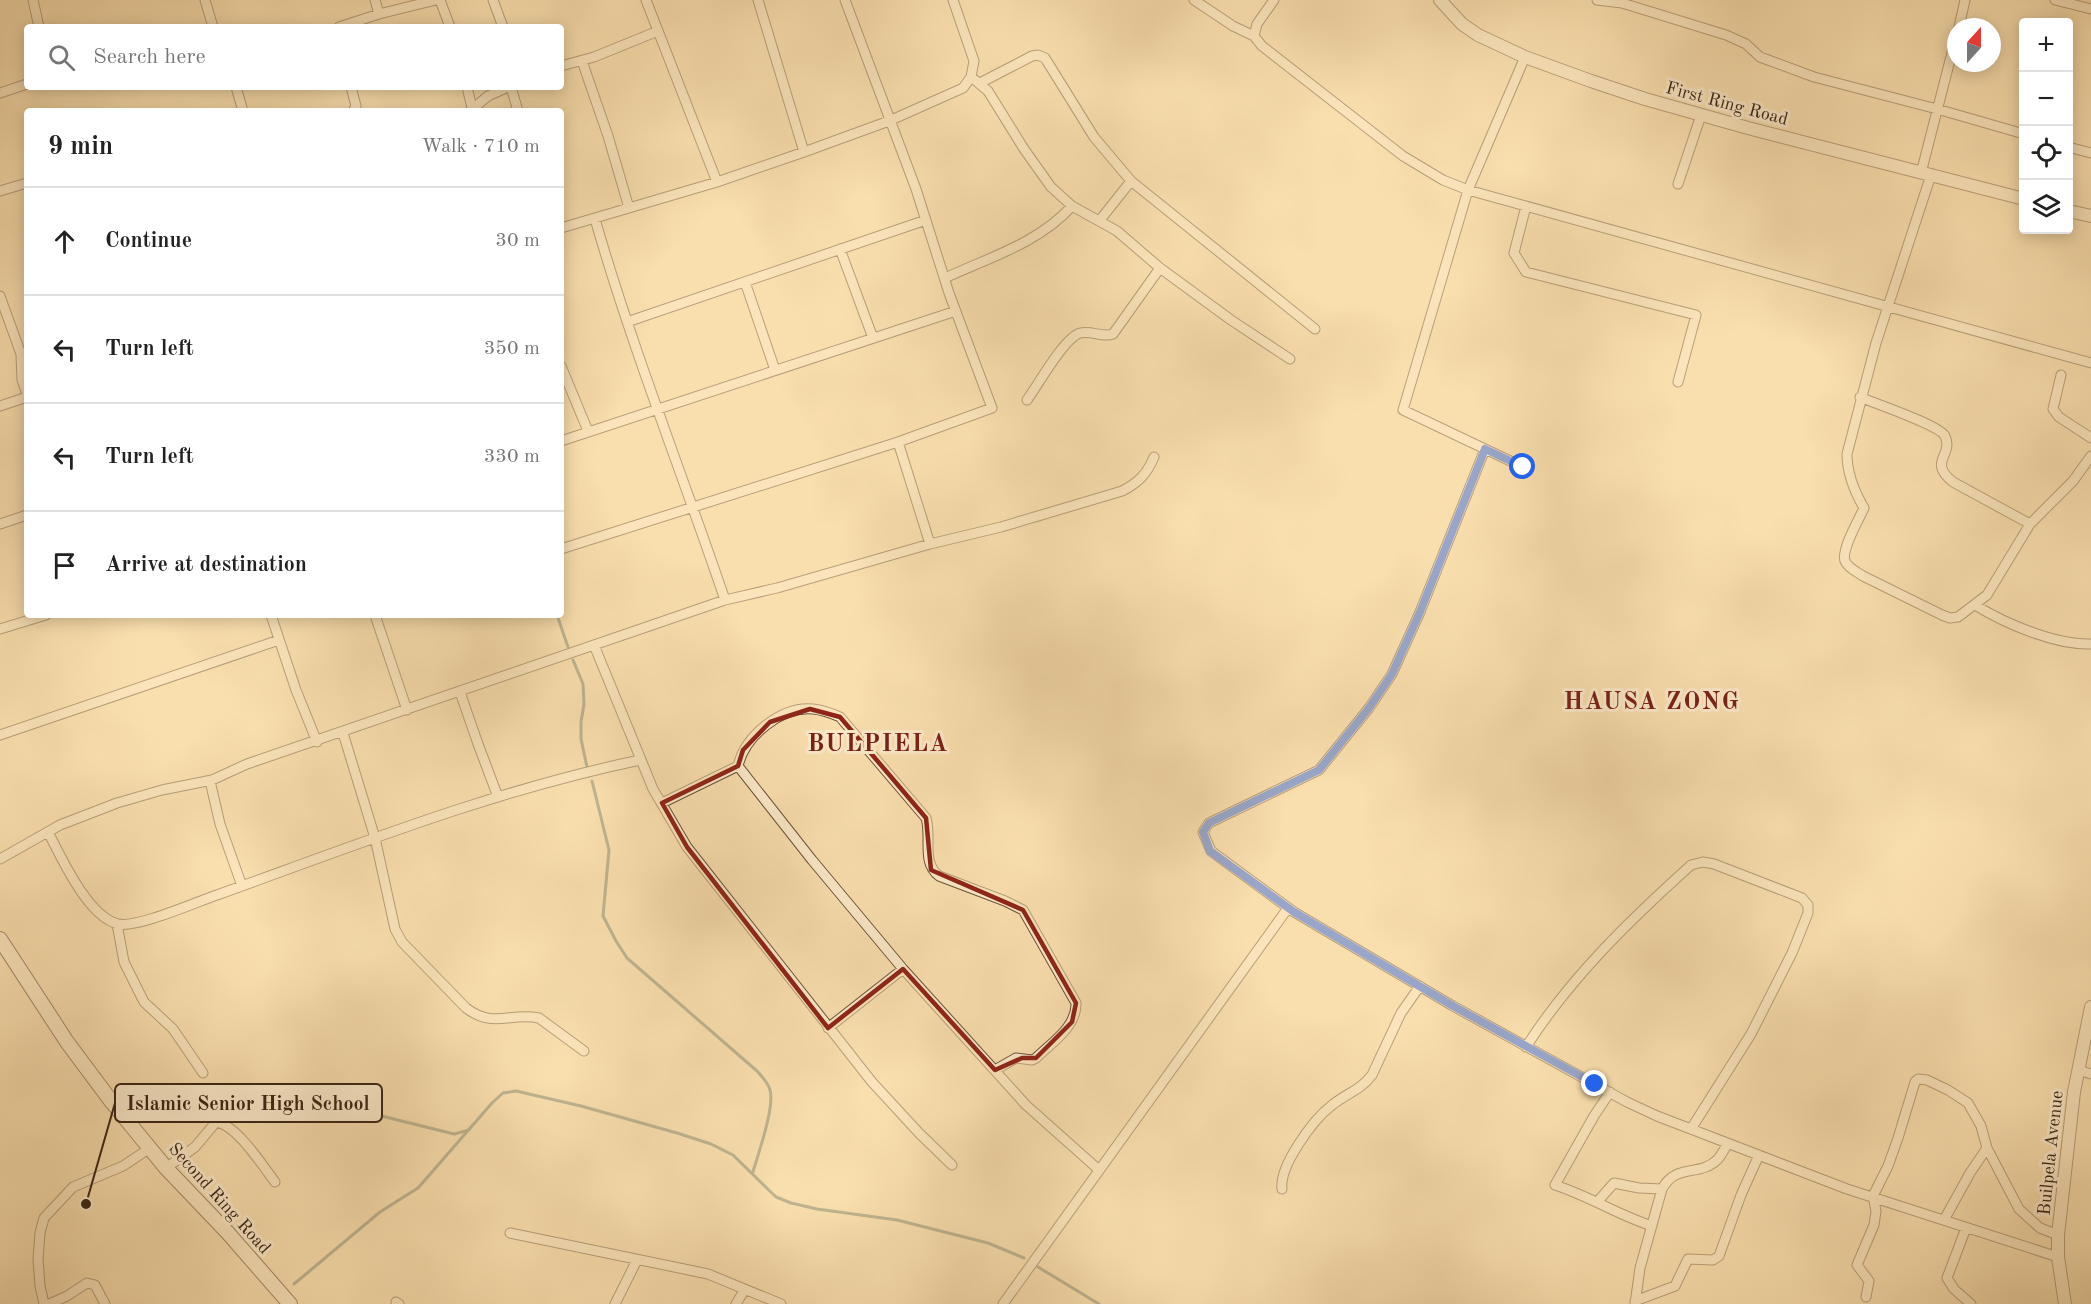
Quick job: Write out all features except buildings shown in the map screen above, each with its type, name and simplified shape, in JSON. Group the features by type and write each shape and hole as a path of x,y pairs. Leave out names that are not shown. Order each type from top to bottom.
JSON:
{"main road":[{"name":"Second Ring Road","path":"0,939 67,1042 111,1101 166,1168 228,1233 290,1304"}],"street":[{"path":"33,0 38,24"},
{"path":"205,0 212,24"},
{"path":"375,0 380,14"},
{"path":"348,24 438,0 449,24"},
{"path":"493,0 502,24"},
{"path":"646,0 717,182"},
{"path":"758,0 804,152"},
{"path":"564,548 898,442 992,408 956,311 926,220 844,0"},
{"path":"564,227 717,182 890,121 950,96 963,88 971,77 974,61 953,0"},
{"path":"1194,0 1233,26 1254,36 1262,46 1403,156 1443,180 1468,190 2091,363"},
{"path":"1254,36 1257,24 1274,0"},
{"path":"1597,0 1622,3 1726,35 1746,44 1760,57 1814,77 2019,133"},
{"path":"1961,18 1965,0"},
{"path":"2055,0 2091,9"},
{"name":"First Ring Road","path":"1443,2 1462,24 1478,35 1525,57 1645,99 2019,198"},
{"path":"564,65 582,61 658,31"},
{"path":"980,83 1032,56 1038,55 1045,58 1094,137 1131,181 1315,329"},
{"path":"1523,467 1403,410 1468,190 1525,57"},
{"path":"582,61 608,136 629,208"},
{"path":"1947,71 1937,109 1926,174 1860,397 1847,454 1847,467 1856,495 1864,508 1844,552 1845,561 1863,576 1942,615 1950,618 1958,616 1975,606 1987,595 2030,524 2073,481 2091,456"},
{"path":"971,77 988,91 1051,188 1072,206 1117,231 1160,268 1290,360"},
{"path":"0,93 24,85"},
{"path":"237,90 242,108"},
{"path":"352,90 355,108"},
{"path":"468,90 471,108"},
{"path":"473,108 488,96 502,90"},
{"path":"510,90 517,108"},
{"path":"1678,184 1701,114"},
{"path":"2073,148 2091,153"},
{"path":"1100,220 1131,181"},
{"path":"0,191 24,184"},
{"path":"945,278 1020,244 1051,227 1072,206"},
{"path":"1526,206 1514,254 1526,272 1696,315 1678,382"},
{"path":"2073,211 2091,216"},
{"path":"595,219 656,408 694,507 725,600"},
{"path":"627,322 926,220"},
{"path":"840,249 873,338"},
{"path":"1027,400 1067,341 1078,333 1089,332 1108,336 1113,334 1160,268"},
{"path":"744,282 775,370"},
{"path":"1,302 21,354 24,386"},
{"path":"564,440 956,311"},
{"path":"564,373 588,431"},
{"path":"2061,375 2053,409 2059,417 2091,438"},
{"path":"0,406 24,396"},
{"path":"1860,397 1931,425 1944,434 1947,444 1941,464 1943,474 1953,482 2030,524"},
{"path":"898,442 930,544"},
{"path":"1485,449 1420,612 1392,674 1369,708 1319,770 1209,823 1203,832 1210,851 1288,908 1526,1047 1657,1116 1872,1196 2058,1257"},
{"path":"0,859 60,825 117,803 180,786 210,781 247,764 343,733 725,600 777,588 1122,492 1136,484 1149,469 1154,457"},
{"path":"0,524 24,516"},
{"path":"1975,606 1998,619 2059,641 2091,645"},
{"path":"0,629 36,618"},
{"path":"272,618 317,741"},
{"path":"376,618 407,710"},
{"path":"0,735 279,640"},
{"path":"594,645 640,760 687,847 872,1082 952,1165"},
{"path":"460,692 498,796"},
{"path":"662,803 738,766 743,750 770,722 791,712 810,708 840,717 926,818 929,830 928,851 931,870 939,876 1023,910 1076,1003 1076,1013 1072,1022 1036,1058 1032,1060 1016,1058 995,1070"},
{"path":"343,733 375,838 395,929 402,942 476,1016 487,1020 539,1018 584,1051"},
{"path":"48,832 72,876 98,912 117,924 131,923 158,916 498,796 640,760"},
{"path":"738,766 812,860 903,969 1026,1105 1099,1170"},
{"path":"210,781 220,824 242,886"},
{"path":"1526,1047 1562,997 1599,954 1691,865 1703,862 1714,864 1802,898 1808,905 1809,913 1792,953 1751,1034 1691,1129"},
{"path":"1003,1304 1288,908"},
{"path":"117,924 124,962 144,1002 173,1029 203,1073"},
{"path":"828,1028 903,969"},
{"path":"1282,1189 1284,1172 1299,1146 1327,1109 1365,1084 1372,1075 1401,1013 1420,986"},
{"name":"Builpela Avenue","path":"2065,1304 2058,1257 2058,1235 2078,1070 2091,1006"},
{"path":"2078,1070 2091,1074"},
{"path":"1866,1297 1869,1281 1857,1265 1874,1225 1876,1211 1872,1196 1898,1138 1914,1082 1918,1079 1927,1080 1948,1090 1968,1103 1981,1126 1987,1148 2019,1209 2040,1228 2058,1235"},
{"path":"1610,1092 1555,1185 1598,1202 1626,1218 1652,1226"},
{"path":"166,1168 195,1147 216,1122 224,1124 238,1135 275,1182"},
{"path":"1635,1303 1640,1268 1662,1189 1667,1179 1717,1161 1728,1144"},
{"path":"44,1304 38,1259 44,1218 73,1187 123,1166 150,1148"},
{"path":"1944,1220 1987,1148"},
{"path":"1635,1303 1675,1286 1688,1259 1713,1260 1719,1256 1741,1195 1759,1155"},
{"path":"1598,1202 1614,1183 1639,1188 1662,1189"},
{"path":"1966,1228 1947,1278 1971,1304"},
{"path":"510,1233 708,1274 781,1304"},
{"path":"615,1304 637,1260"},
{"path":"49,1304 67,1296 87,1282 95,1285 105,1304"},
{"path":"736,1304 745,1289"}],"highlighted area":[{"path":"810,709 840,717 926,818 931,870 1023,910 1076,1003 1072,1022 1036,1058 1022,1058 995,1070 903,969 828,1028 687,847 662,803 738,766 743,750 770,722"}],"waterway":[{"path":"558,618 568,647"},
{"path":"573,660 583,684 581,739 587,767"},
{"path":"592,781 609,850 603,916 616,941 627,958 757,1071 769,1087 771,1098 768,1119 753,1172"},
{"path":"137,1116 214,1094 240,1090 281,1091 454,1134 469,1130"},
{"path":"294,1284 380,1212 418,1188 492,1103 503,1093 516,1091 581,1106 711,1144 733,1155 776,1197 791,1203 817,1209 897,1220 988,1243 1024,1258"},
{"path":"1038,1267 1099,1304"}],"place":[{"name":"Islamic Senior High School","path":"86,1204"}],"district":[{"name":"HAUSA ZONG","path":"1652,701"},
{"name":"BULPIELA","path":"878,743"}],"route":[{"path":"1523,467 1485,449 1420,612 1392,674 1369,708 1319,770 1209,823 1203,832 1210,851 1294,912 1453,1006 1595,1084"}]}
